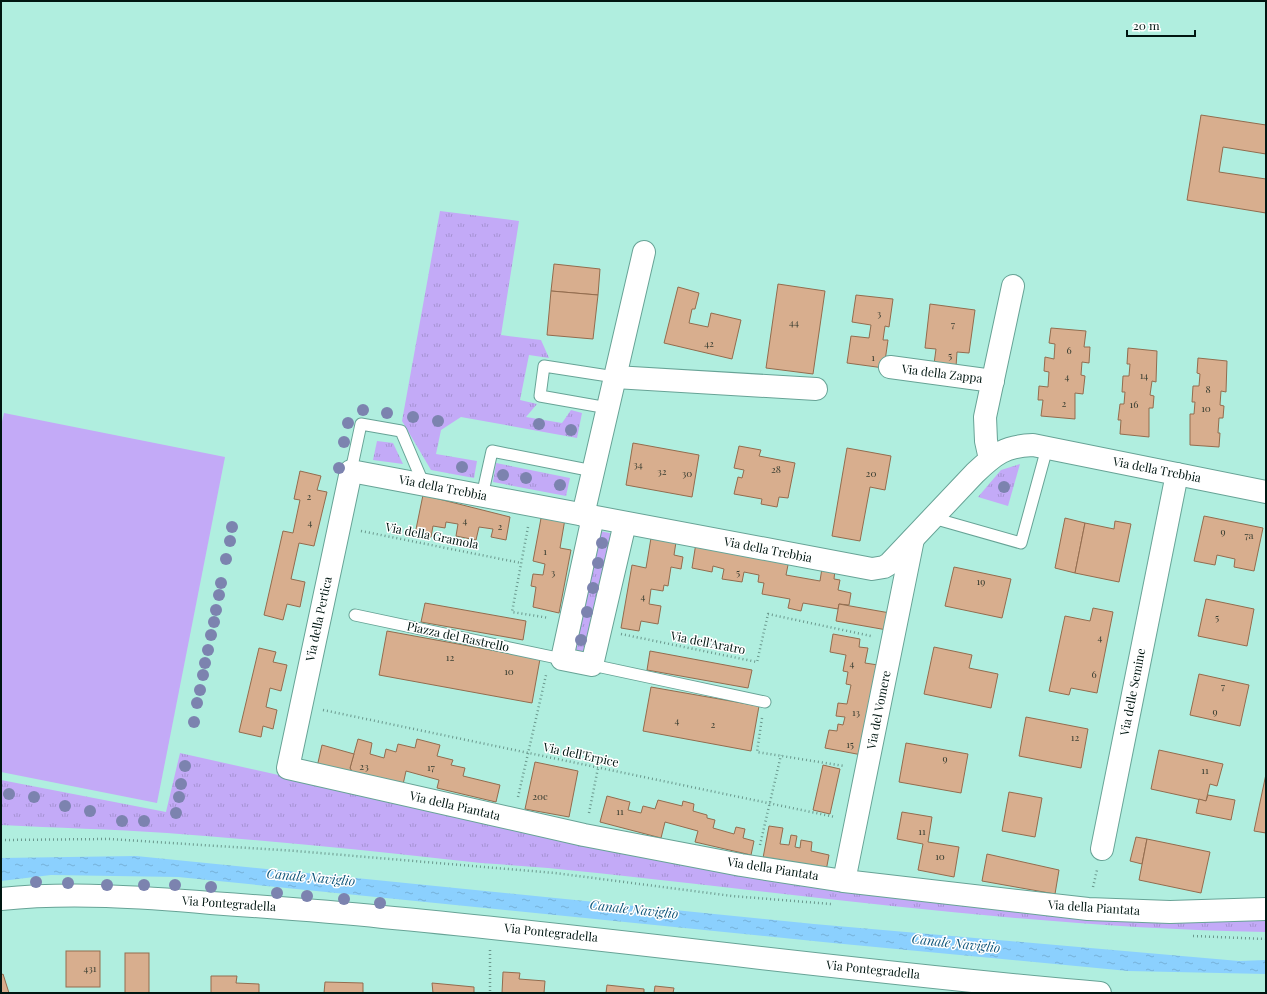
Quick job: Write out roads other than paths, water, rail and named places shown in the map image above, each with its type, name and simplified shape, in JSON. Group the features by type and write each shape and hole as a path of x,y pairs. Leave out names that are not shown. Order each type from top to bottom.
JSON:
{"street":[{"path":"556,657 570,622 588,516 593,471 644,252"},
{"name":"Via della Zappa","path":"990,459 986,441 985,417 1013,286"},
{"name":"Via della Zappa","path":"890,367 993,381"},
{"path":"615,377 816,389"},
{"name":"Via della Trebbia","path":"351,471 872,569 884,567 889,564 990,459 1010,447 1033,446 1047,448 1266,492"},
{"name":"Via della Pertica","path":"288,768 351,471"},
{"name":"Via delle Semine","path":"1102,849 1177,474"},
{"path":"592,665 624,523"},
{"name":"Via del Vomere","path":"844,881 913,540"},
{"name":"Piazza del Rastrello","path":"556,657 592,665"},
{"name":"Via della Piantata","path":"288,768 584,835 755,867 844,881 1088,909 1170,912 1266,909"},
{"name":"Via Pontegradella","path":"1,899 83,896 140,898 342,913 490,927 985,983 1100,993"}],"lane":[{"path":"608,408 540,396 544,366 615,377"},
{"path":"351,471 361,424 401,430 424,485"},
{"path":"933,518 1021,543 1047,448"},
{"path":"482,496 492,451 593,471"},
{"name":"Piazza del Rastrello","path":"355,615 556,657"},
{"name":"Piazza del Rastrello","path":"592,665 765,702"}],"water":[{"name":"Canale Naviglio","path":"136,856 814,924 1239,961 1266,960 1266,974 1128,971 178,877 51,875 1,881 1,858"}]}
